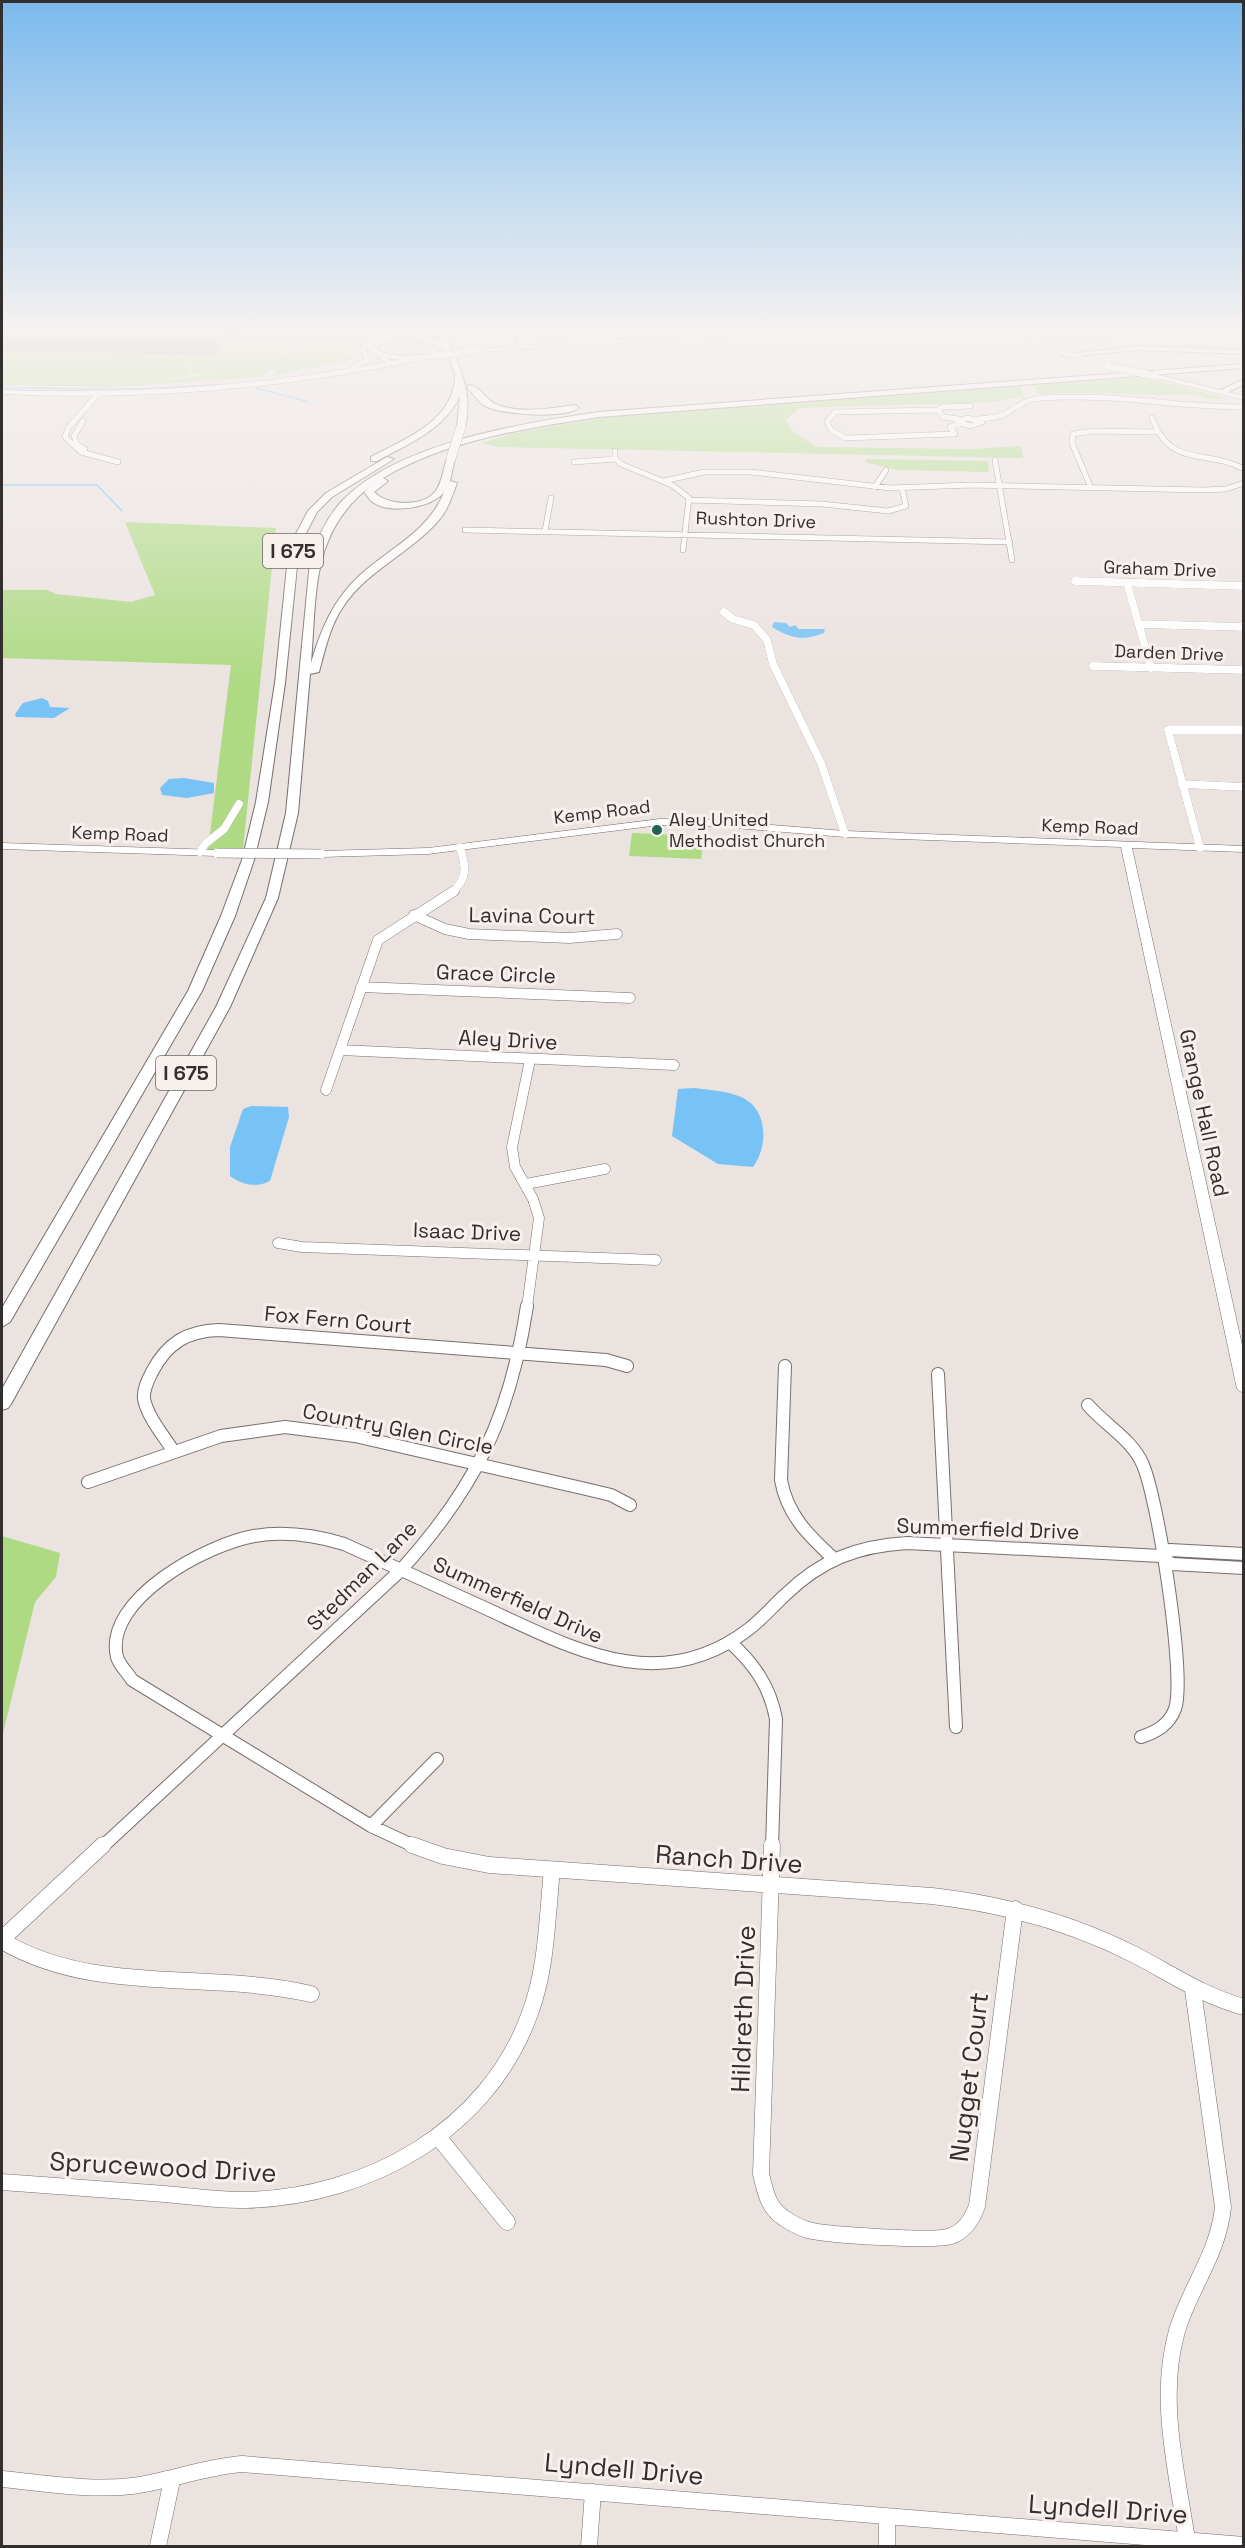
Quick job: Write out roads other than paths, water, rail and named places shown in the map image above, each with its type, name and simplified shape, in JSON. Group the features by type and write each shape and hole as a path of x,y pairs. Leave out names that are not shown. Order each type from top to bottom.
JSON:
{"highway":[{"path":"289,582 285,557 287,546 305,510 335,483 392,448"},
{"name":"I 675","path":"2,1322 195,991 228,916 248,860 262,802 280,683 294,547 312,511 328,495 345,483 396,457 423,448"},
{"name":"I 675","path":"2,1404 223,1007 272,898 292,813 315,561 319,541 340,507 380,476 421,457 449,448"},
{"path":"457,448 435,455 383,480 371,490 370,495 377,501 396,504 429,500 443,485 458,448"},
{"path":"302,716 324,635 335,612 363,578 440,512 449,493 455,456"}],"main road":[{"name":"Kemp Road","path":"2,846 218,853 387,853 460,847 660,822 711,823 844,834 1244,849"},
{"name":"Grange Hall Road","path":"1126,845 1238,1337 1244,1389"}],"street":[{"path":"74,448 81,452 118,462"},
{"path":"87,448 126,460"},
{"path":"1074,448 1091,488"},
{"path":"1170,448 1225,460 1244,469"},
{"path":"615,451 616,459"},
{"path":"574,462 616,459 628,467 679,489 689,500 815,504 891,511 906,506 902,489"},
{"path":"995,460 1012,560"},
{"path":"875,487 886,470"},
{"path":"664,481 704,472 751,472 794,475 902,489 1000,485 1209,490 1244,483"},
{"path":"545,531 551,498"},
{"path":"683,550 689,500"},
{"name":"Rushton Drive","path":"465,530 685,533 1010,542"},
{"name":"Graham Drive","path":"1075,581 1244,586"},
{"path":"1127,583 1151,668"},
{"path":"724,612 734,619 754,625 767,640 773,664 822,763 844,834"},
{"path":"1139,624 1244,627"},
{"name":"Darden Drive","path":"1093,666 1244,670"},
{"path":"1200,848 1167,731 1177,728 1244,730"},
{"path":"1182,784 1244,786"},
{"path":"200,852 205,844 224,829 239,804"},
{"path":"326,1090 378,940 392,928 441,902 460,886 467,870 460,847"},
{"name":"Lavina Court","path":"414,915 445,929 469,934 568,938 617,934"},
{"name":"Grace Circle","path":"361,987 630,998"},
{"name":"Aley Drive","path":"340,1050 675,1065"},
{"name":"Stedman Lane","path":"2,1940 401,1570 445,1518 479,1464 503,1410 517,1354 540,1217 512,1158 512,1145 530,1060"},
{"path":"526,1184 605,1169"},
{"name":"Isaac Drive","path":"278,1243 302,1247 656,1260"},
{"name":"Fox Fern Court","path":"174,1452 146,1404 144,1390 165,1348 193,1333 219,1330 606,1360 627,1366"},
{"path":"785,1366 782,1480 784,1498 801,1526 834,1558"},
{"path":"938,1374 956,1727"},
{"path":"1089,1405 1101,1419 1122,1436 1140,1457 1148,1477 1161,1556 1179,1689 1169,1722 1157,1732 1141,1737"},
{"name":"Country Glen Circle","path":"88,1482 238,1432 297,1428 334,1432 479,1464 611,1495 630,1505"},
{"name":"Summerfield Drive","path":"222,1735 132,1680 122,1668 115,1648 116,1634 124,1615 138,1600 196,1557 221,1545 257,1536 294,1534 328,1538 576,1650 605,1659 640,1663 665,1662 702,1655 730,1642 749,1629 816,1569 834,1558 884,1544 1161,1556 1172,1564 1244,1568"},
{"name":"Summerfield Drive","path":"1161,1556 1170,1550 1244,1554"},
{"name":"Hildreth Drive","path":"730,1642 760,1673 775,1710 761,2174 766,2196 782,2217 808,2230 927,2240 947,2238"},
{"name":"Ranch Drive","path":"222,1735 371,1826 407,1845 448,1858 489,1866 932,1896 1015,1909 1058,1921 1096,1936 1193,1990 1244,2007"},
{"path":"371,1826 437,1759"},
{"name":"Sprucewood Drive","path":"2,2182 245,2200 273,2199 326,2191 367,2178 407,2158 439,2138 483,2096 506,2065 523,2034 539,1982 552,1870"},
{"name":"Nugget Court","path":"947,2238 967,2226 977,2206 1015,1909"},
{"path":"2,1940 37,1960 73,1970 263,1985 311,1994"},
{"path":"1187,2544 1171,2407 1171,2360 1177,2331 1214,2256 1219,2239 1223,2207 1193,1990"},
{"path":"439,2138 507,2222"},
{"name":"Lyndell Drive","path":"2,2479 108,2487 172,2480 211,2467 242,2464 1187,2544 1244,2545"},
{"path":"158,2547 172,2480"},
{"path":"589,2547 593,2492"},
{"path":"887,2517 887,2547"}],"water":[{"path":"774,622 786,623 790,627 795,625 799,629 825,629 824,633 817,636 798,638 772,627"},
{"path":"42,698 48,701 50,707 70,708 54,718 16,717 15,714 23,703"},
{"path":"184,778 214,783 214,793 187,798 162,795 160,788 169,779"},
{"path":"694,1088 736,1095 757,1110 761,1119 763,1139 758,1159 753,1167 718,1164 672,1136 678,1089"},
{"path":"251,1106 288,1107 289,1117 270,1181 254,1185 239,1182 230,1176 230,1147 243,1109"}],"waterway":[{"path":"2,485 97,485 122,511"}],"place":[{"name":"Aley United Methodist Church","path":"657,830"}]}
